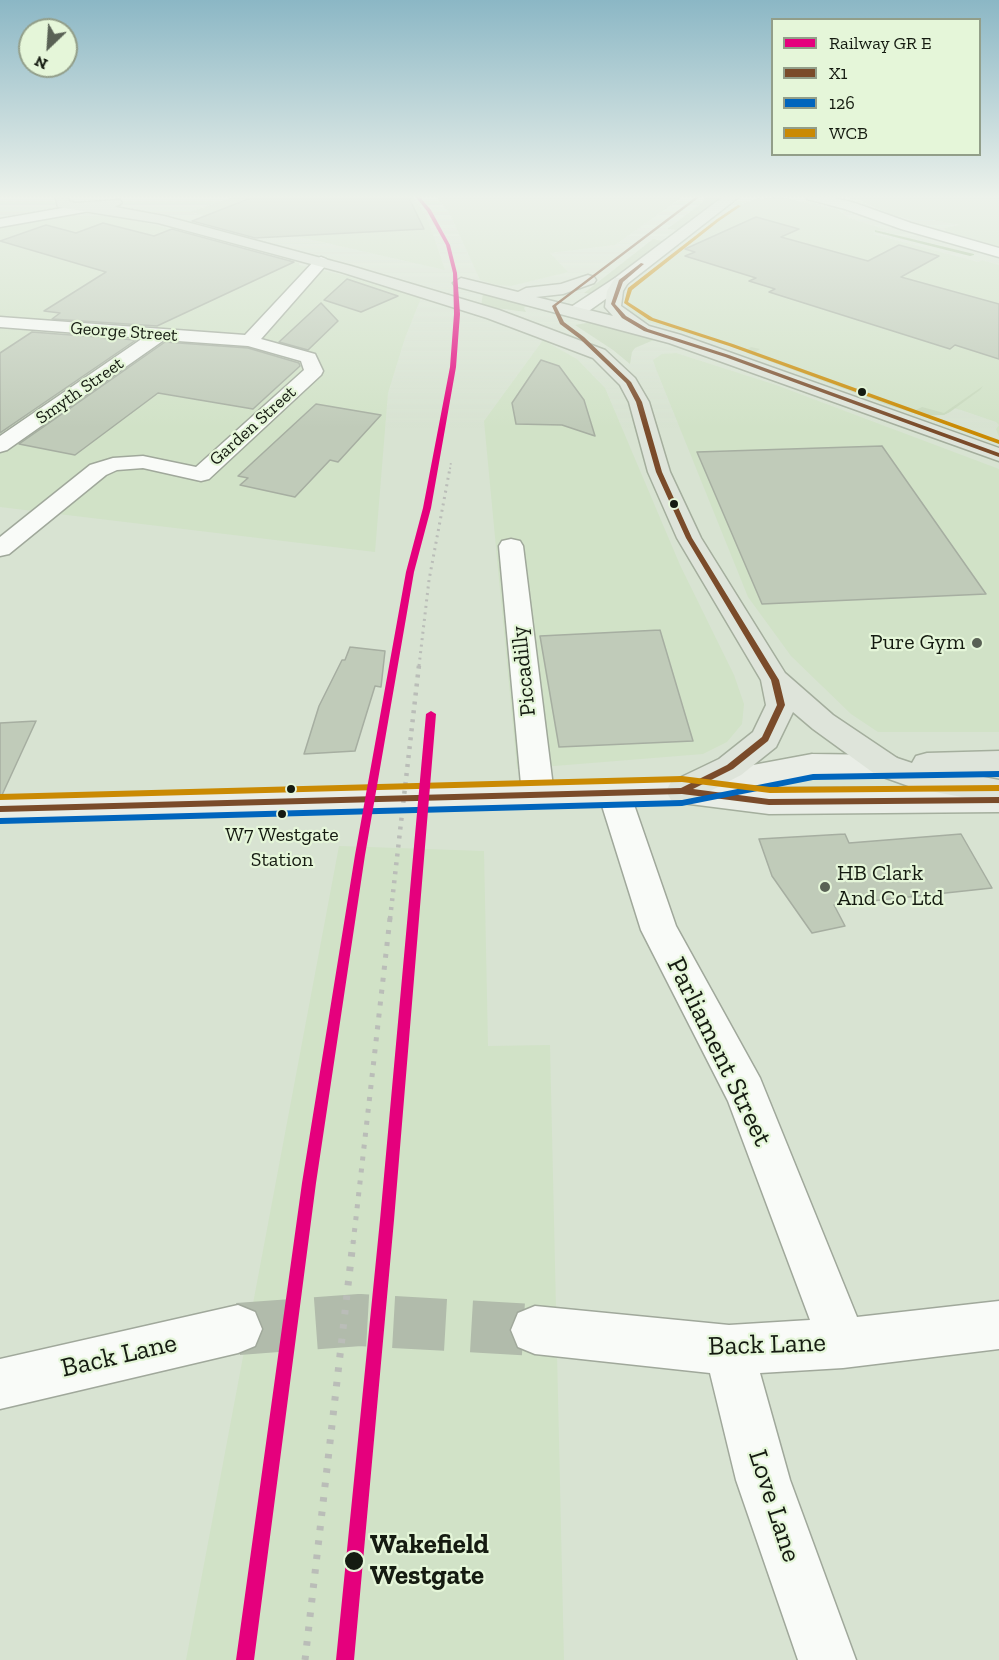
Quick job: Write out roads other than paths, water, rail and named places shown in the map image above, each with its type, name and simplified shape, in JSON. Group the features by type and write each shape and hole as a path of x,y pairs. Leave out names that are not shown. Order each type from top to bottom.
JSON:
{"highway":[{"path":"359,273 493,314 635,366"},
{"path":"448,280 507,294 556,310"},
{"path":"507,294 552,291 588,280"},
{"path":"621,281 615,291 614,307 624,317 646,330"},
{"path":"556,310 561,323 599,354"},
{"path":"493,314 577,311 646,330 999,455"},
{"path":"635,366 675,339"},
{"path":"635,366 639,402 659,472 689,538 775,680 781,705 765,739 730,767 682,791"},
{"path":"775,680 824,722 886,766 914,776 999,792"},
{"path":"886,766 999,762"}],"main road":[{"path":"556,310 597,273"},
{"path":"577,311 631,273"},
{"path":"682,791 812,765 886,766"},
{"path":"0,809 682,791 769,802 999,801"}],"street":[{"path":"249,341 312,273"},
{"name":"George Street","path":"0,322 249,341"},
{"name":"Smyth Street","path":"0,446 159,334"},
{"name":"Garden Street","path":"0,549 98,470 113,464 143,462 201,474 314,370 309,357 249,341"},
{"name":"Piccadilly","path":"511,546 538,795"},
{"name":"Parliament Street","path":"614,793 659,930 745,1092 843,1343"},
{"name":"Back Lane","path":"535,1330 588,1338 729,1350 843,1343 999,1325"},
{"name":"Back Lane","path":"0,1384 237,1329"},
{"name":"Love Lane","path":"729,1350 763,1480 827,1660"}],"tunnel":[{"path":"238,1329 360,1320 535,1330"}],"railway":[{"path":"450,469 451,462"},
{"path":"419,666 429,580 450,468"},
{"path":"390,919 419,665"},
{"path":"353,1244 390,918"},
{"path":"305,1660 353,1242"}],"place":[{"name":"Pure Gym","path":"977,643"},
{"name":"W7 Westgate Station","path":"282,814"},
{"name":"HB Clark And Co Ltd","path":"825,887"},
{"name":"Wakefield Westgate","path":"354,1561"}]}
